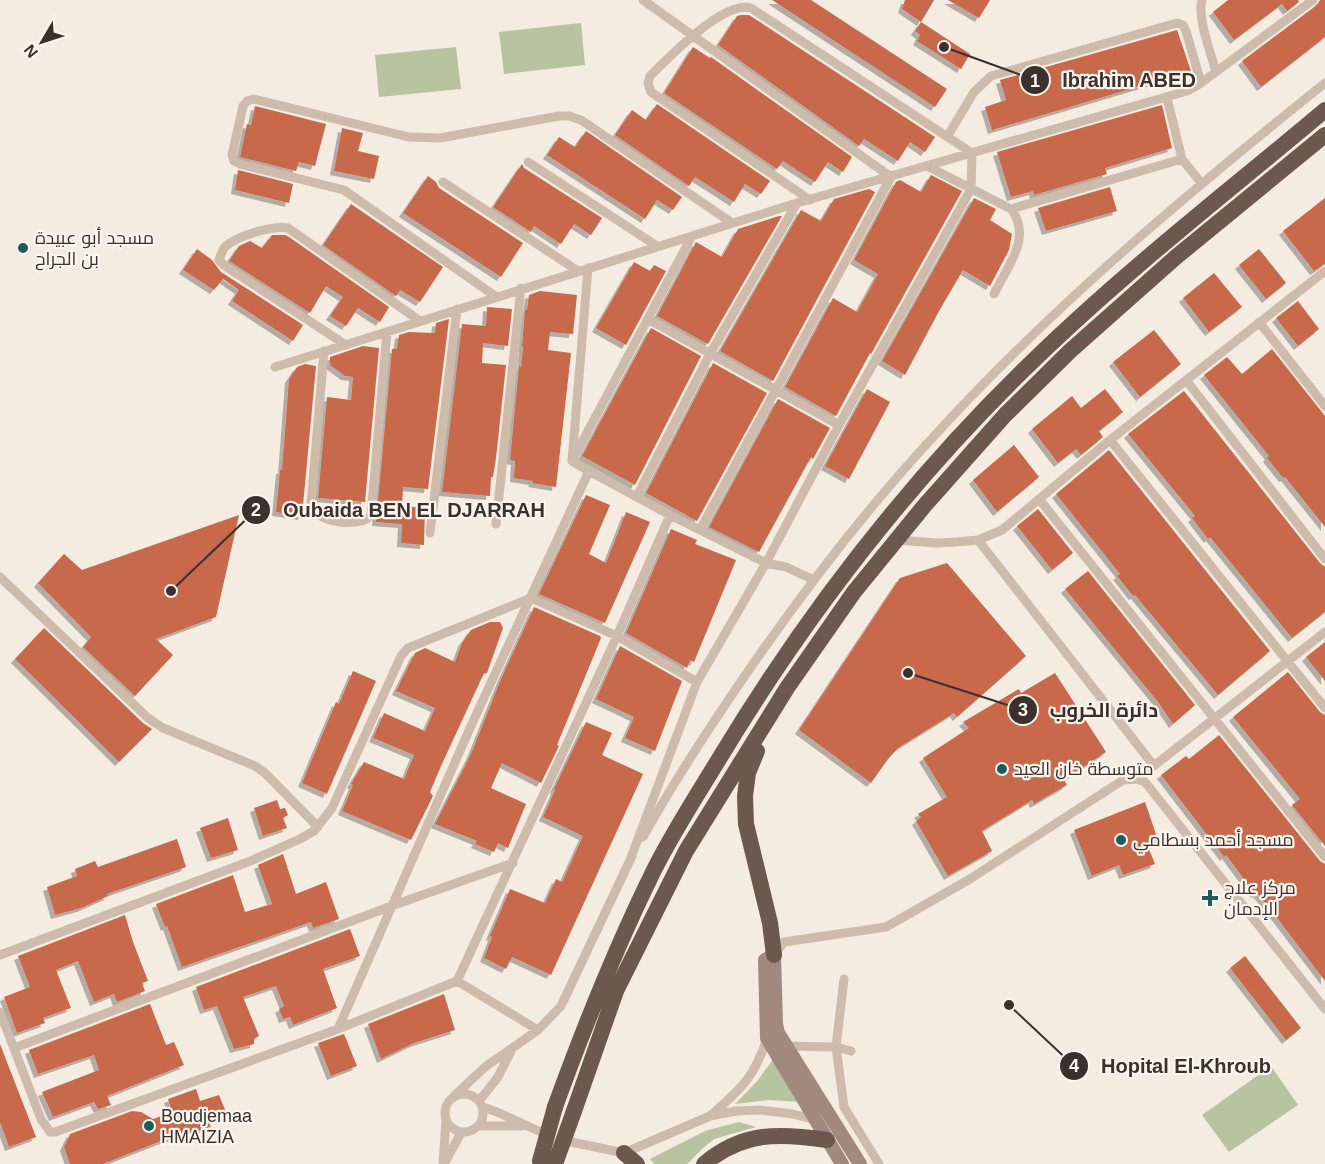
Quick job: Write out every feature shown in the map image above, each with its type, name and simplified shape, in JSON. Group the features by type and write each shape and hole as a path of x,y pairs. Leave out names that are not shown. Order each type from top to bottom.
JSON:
{"highway":[{"path":"547,1163 555,1107 599,993 655,868 758,695 828,596 920,483 974,422 1037,357 1109,291 1325,110"},
{"path":"547,1163 574,1111 616,991 686,851 771,715 854,592 1005,415 1070,351 1176,257 1325,135"},
{"path":"771,715 748,773 745,796 751,849 779,949"},
{"path":"704,1164 726,1149 763,1136 777,1135 827,1140"},
{"path":"624,1153 637,1164"}],"main road":[{"path":"779,949 776,1043 830,1115 860,1164"},
{"path":"779,949 765,960 776,1043 815,1120 842,1164"}],"street":[{"path":"643,0 891,177"},
{"path":"1202,0 1200,7 1202,21 1216,72"},
{"path":"275,367 797,203 1167,98 1201,83 1313,0"},
{"path":"810,200 651,92 648,83 650,76 691,34 735,7 744,5 972,153"},
{"path":"947,137 974,92 991,76 1177,23 1184,25 1201,83"},
{"path":"630,860 696,748 814,580 893,481 969,398 1069,300 1202,184 1325,83"},
{"path":"1167,98 1182,159 1202,184"},
{"path":"495,296 344,190 234,161 232,155 243,106 247,101 254,99 423,139 569,116 581,120 732,223"},
{"path":"443,1164 446,1107 454,1096 485,1066 538,1030 561,1006 630,860 697,682 766,563 839,425 971,189 972,153"},
{"path":"1011,209 1182,159"},
{"path":"528,162 657,246"},
{"path":"927,166 1011,209 1017,217 1021,234 1019,245 994,294"},
{"path":"700,530 891,177"},
{"path":"443,182 583,270"},
{"path":"636,496 710,354 797,203"},
{"path":"346,345 225,266 219,260 223,248 237,238 280,226 288,228 420,321"},
{"path":"572,461 692,236"},
{"path":"572,461 583,270"},
{"path":"897,540 937,543 978,540 1002,530 1110,440 1325,271"},
{"path":"496,524 521,288"},
{"path":"430,533 457,309"},
{"path":"648,319 839,425"},
{"path":"1259,322 1322,395 1325,406"},
{"path":"324,351 312,510 325,520 360,523 371,516 387,332"},
{"path":"1186,380 1325,559"},
{"path":"1110,440 1325,708"},
{"path":"572,461 670,515 766,563 786,567 814,580"},
{"path":"338,1029 470,728 589,471"},
{"path":"1039,500 1325,857"},
{"path":"0,1012 41,1119 50,1132 55,1132 338,1029 457,981 617,636 670,515"},
{"path":"978,540 1154,766"},
{"path":"0,577 148,717 163,728 255,766 265,773 318,827"},
{"path":"0,955 248,862 300,839 318,827 332,808 401,656 408,648 531,598 617,636 697,682"},
{"path":"1137,779 1325,632"},
{"path":"779,949 886,927 970,879 1124,780 1137,779 1145,782 1325,1009"},
{"path":"14,1048 394,905 513,863"},
{"path":"844,979 836,1047 844,1107 879,1164"},
{"path":"457,981 538,1030"},
{"path":"710,1116 733,1096 776,1043 836,1047 851,1051"},
{"path":"481,1104 498,1077 510,1051"},
{"path":"454,1096 467,1094 481,1104 524,1126 559,1139 624,1153 710,1116 760,1110 793,1114 815,1120 830,1115"},
{"path":"446,1120 449,1126 461,1133 474,1130 479,1126 484,1113 481,1104"},
{"path":"479,1126 524,1126"},
{"path":"443,1164 461,1133"}],"green space":[{"path":"581,23 585,65 504,74 499,32"},
{"path":"456,47 461,89 379,97 375,55"},
{"path":"774,1058 801,1102 769,1100 735,1104 758,1080"},
{"path":"1271,1066 1298,1105 1229,1152 1202,1115"},
{"path":"739,1122 756,1127 714,1139 687,1164 654,1164 650,1159 705,1131"}],"building":[{"path":"772,0 811,0 947,89 935,107"},
{"path":"905,0 934,0 921,22 902,9"},
{"path":"948,0 990,0 979,18"},
{"path":"1228,0 1298,0 1299,2 1287,11 1282,4 1234,40 1213,12"},
{"path":"1320,0 1325,0 1325,37 1261,87 1242,61 1317,5"},
{"path":"749,15 935,137 925,152 910,142 898,161 864,139 859,146 718,45 737,16"},
{"path":"921,22 970,54 961,69 917,41 920,35 915,31"},
{"path":"1177,30 1191,71 992,130 985,107 1006,100 1000,80"},
{"path":"693,47 711,57 852,157 843,172 828,162 815,182 783,161 777,169 664,93"},
{"path":"657,104 770,181 761,194 745,184 734,202 695,177 689,186 615,135 632,110 646,120"},
{"path":"1162,105 1172,148 1105,168 1107,174 1034,195 1033,191 1011,197 997,152"},
{"path":"255,106 326,124 315,166 299,162 296,171 240,157 247,124 251,125"},
{"path":"342,128 363,133 358,151 379,156 374,179 334,171"},
{"path":"586,131 682,197 673,210 657,200 645,219 547,155 559,137 575,147"},
{"path":"522,164 524,168 602,218 591,235 574,224 561,244 534,226 531,232 493,207"},
{"path":"238,170 293,184 289,203 235,190"},
{"path":"931,175 962,191 836,416 785,387 833,298 857,312 878,274 854,260 896,182 900,180 921,192"},
{"path":"428,176 436,182 439,188 523,243 501,277 403,213"},
{"path":"1110,187 1117,211 1046,231 1038,208"},
{"path":"869,189 875,192 773,381 720,351 801,210 821,221 834,199"},
{"path":"974,198 996,209 990,220 1012,234 1009,250 990,286 963,270 905,375 882,361"},
{"path":"1325,198 1325,264 1314,271 1283,231"},
{"path":"351,204 443,267 420,302 400,290 396,296 323,245"},
{"path":"782,216 708,344 657,316 696,242 722,257 738,229"},
{"path":"272,235 289,237 389,307 380,322 358,308 346,326 330,316 343,297 326,286 310,313 229,261 239,246 250,241 262,248"},
{"path":"197,249 212,260 221,272 303,325 293,341 232,301 239,290 223,279 214,290 183,270"},
{"path":"1259,249 1286,283 1266,299 1239,265"},
{"path":"634,262 650,271 654,265 666,271 626,345 596,328"},
{"path":"1214,273 1242,307 1209,332 1183,298"},
{"path":"540,291 577,295 573,334 550,332 548,350 571,353 556,487 514,478 515,461 510,460 525,310 527,310 529,295"},
{"path":"1298,301 1319,329 1298,346 1276,318"},
{"path":"487,307 512,309 508,346 483,343 482,363 506,365 490,496 442,492 462,324 486,326"},
{"path":"449,319 428,489 403,487 402,506 425,508 424,545 401,543 402,524 376,522 392,349 397,349 399,335 409,332 435,333 436,323"},
{"path":"651,328 701,356 635,485 582,456"},
{"path":"1154,330 1181,364 1140,397 1113,362"},
{"path":"363,346 379,348 365,502 318,498 327,397 351,400 353,377 345,376 330,365 330,357"},
{"path":"1272,349 1325,416 1325,527 1267,458 1269,456 1204,375 1227,357 1242,374"},
{"path":"713,363 767,393 697,521 646,493"},
{"path":"305,364 316,366 302,516 276,512 280,470 282,470 289,379 297,367"},
{"path":"867,389 890,402 849,479 825,466"},
{"path":"1105,389 1123,412 1099,431 1103,437 1081,455 1076,449 1058,463 1032,429 1072,396 1081,408"},
{"path":"1184,391 1325,567 1325,612 1292,638 1210,537 1208,539 1192,518 1195,516 1128,434"},
{"path":"778,399 830,428 813,459 811,457 759,552 709,527"},
{"path":"1014,445 1039,477 997,512 973,480"},
{"path":"1109,450 1270,651 1218,695 1135,595 1133,596 1117,576 1120,574 1056,494"},
{"path":"586,495 610,505 589,554 606,563 626,512 650,522 605,623 539,594"},
{"path":"1038,509 1073,553 1052,570 1017,526"},
{"path":"239,515 216,617 156,639 173,655 135,696 83,647 91,637 38,583 64,554 82,570"},
{"path":"671,529 697,540 695,544 736,560 694,662 690,660 687,668 626,633"},
{"path":"947,563 1026,656 957,717 954,713 898,748 871,783 799,730 900,578"},
{"path":"1088,571 1195,705 1173,724 1158,702 1065,589"},
{"path":"534,607 601,638 557,745 559,746 541,783 502,763 491,788 526,804 508,848 498,843 494,852 475,844 477,841 435,824 471,754 501,679"},
{"path":"490,622 500,622 503,628 487,673 484,673 441,766 430,792 433,796 411,840 342,811 353,785 351,784 364,762 404,779 414,755 373,738 384,713 425,731 435,708 396,691 415,653 425,648 455,662 462,643 471,630"},
{"path":"44,628 152,729 119,762 15,659"},
{"path":"1325,642 1325,681 1306,657"},
{"path":"620,646 682,681 655,751 625,738 634,717 596,699"},
{"path":"353,671 376,681 327,794 302,783 336,702 339,704"},
{"path":"1288,672 1320,712 1325,715 1325,846 1292,805 1300,799 1233,717"},
{"path":"1055,673 1106,752 1064,780 1067,785 1034,804 1032,800 982,831 992,851 948,876 916,821 921,817 918,814 947,797 923,758 969,728 963,722 1019,689 1021,693"},
{"path":"586,722 612,733 602,755 643,774 551,975 512,957 506,969 484,958 492,937 490,936 510,889 545,903 556,879 562,882 583,836 543,817"},
{"path":"1219,735 1320,861 1325,864 1325,981 1271,910 1257,893 1255,894 1226,855 1224,857 1161,775 1186,756 1189,759"},
{"path":"277,800 280,809 285,808 288,815 283,818 287,828 263,836 254,808"},
{"path":"1145,802 1159,843 1148,847 1155,864 1123,875 1119,865 1092,876 1074,830"},
{"path":"228,818 238,850 211,858 200,828"},
{"path":"177,839 186,867 107,894 108,896 81,908 55,915 47,887 77,876 75,869 95,861 98,867"},
{"path":"283,854 296,894 326,882 339,919 313,928 311,922 182,967 156,904 233,875 245,912 272,904 258,865"},
{"path":"125,915 148,981 142,983 145,991 117,1002 114,994 94,1002 78,961 56,970 71,1008 43,1018 45,1023 17,1033 4,997 30,987 18,956"},
{"path":"350,929 360,956 323,969 337,1008 293,1025 290,1017 283,1019 279,1009 284,1006 276,986 243,997 259,1036 254,1039 254,1044 234,1049 217,1006 204,1010 196,987"},
{"path":"1245,956 1301,1028 1286,1040 1230,968"},
{"path":"444,994 455,1030 414,1043 381,1059 368,1024"},
{"path":"150,1004 166,1045 174,1042 184,1065 107,1096 111,1105 98,1109 94,1102 53,1117 42,1092 99,1070 94,1055 38,1074 29,1050"},
{"path":"344,1034 357,1066 331,1076 318,1043"},
{"path":"0,1044 36,1137 9,1147 0,1122"},
{"name":"Boudjemaa HMAIZIA","path":"196,1089 200,1101 219,1095 226,1112 207,1119 211,1127 161,1141 103,1164 70,1164 64,1147 70,1134 132,1111 141,1112 153,1119 172,1112 168,1099"}],"place":[{"name":"Ibrahim ABED","path":"944,47"},
{"name":"مسجد أبو عبيدة بن الجراح","path":"23,248"},
{"name":"Oubaida BEN EL DJARRAH","path":"171,591"},
{"name":"دائرة الخروب","path":"908,673"},
{"name":"متوسطة خان العيد","path":"1002,769"},
{"name":"مسجد أحمد بسطامي","path":"1121,840"},
{"name":"مركز علاج الإدمان","path":"1210,898"},
{"name":"Hopital El-Khroub","path":"1009,1005"},
{"name":"Boudjemaa HMAIZIA","path":"149,1126"}]}
